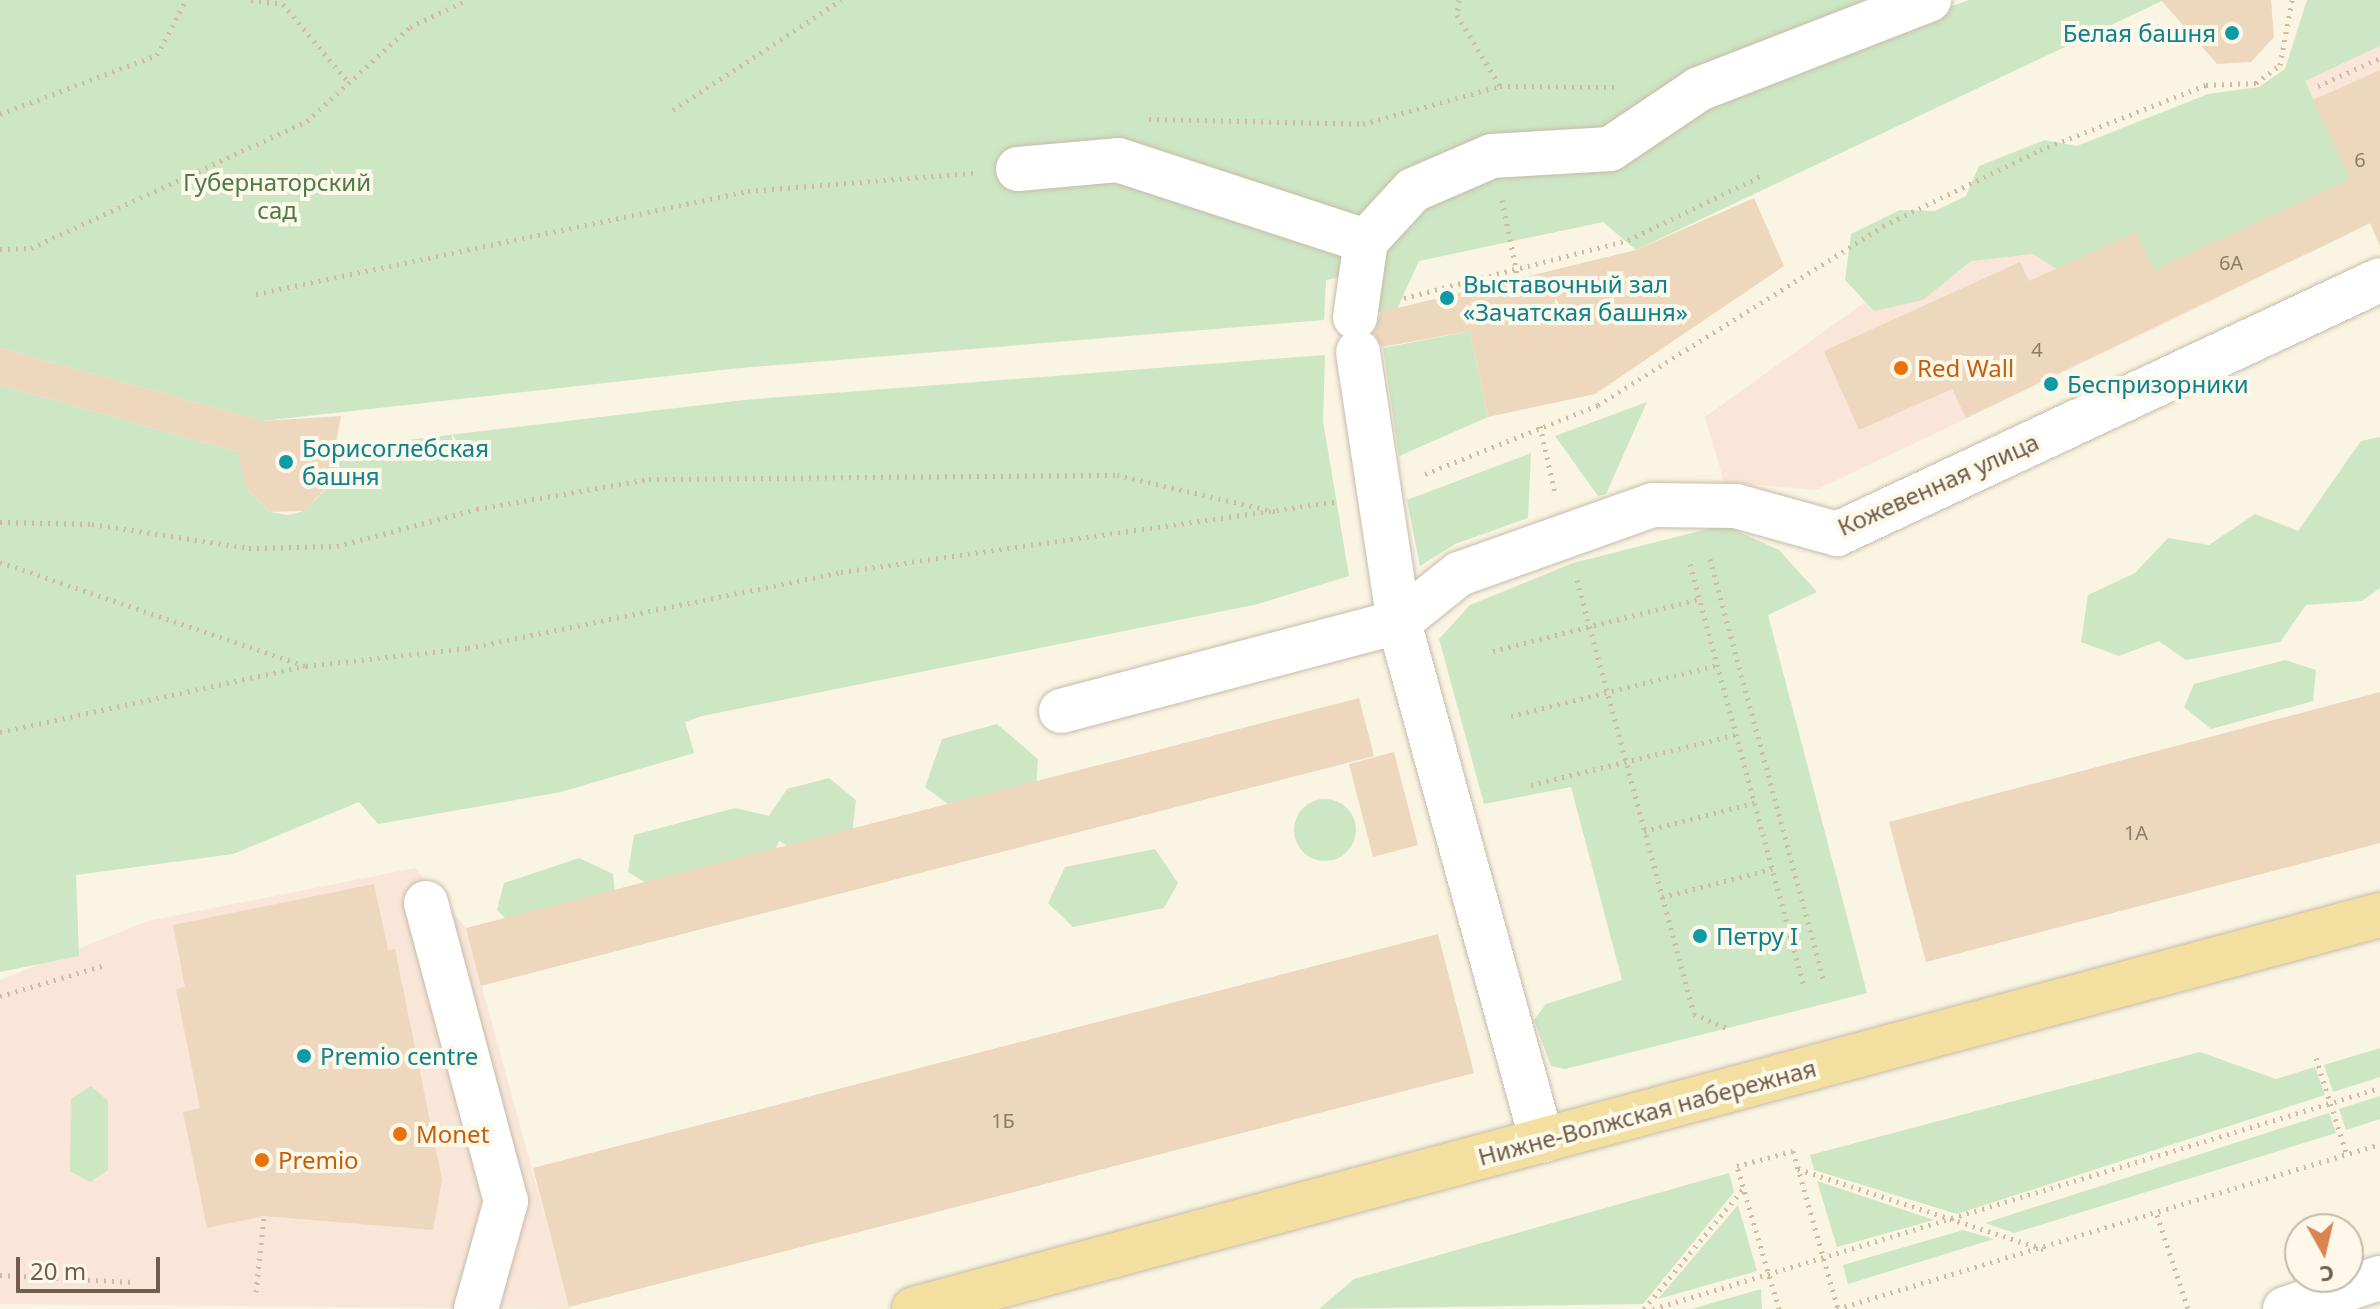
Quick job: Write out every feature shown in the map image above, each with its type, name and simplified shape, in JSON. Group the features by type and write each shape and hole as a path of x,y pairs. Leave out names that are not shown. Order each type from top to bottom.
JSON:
{"main road":[{"name":"Нижне-Волжская набережная","path":"914,1309 2380,915"}],"street":[{"path":"1542,1141 1399,622 1357,335 1366,241 1413,190 1492,156 1610,149 1699,89 1929,0"},
{"path":"1018,169 1118,160 1366,241"},
{"name":"Кожевенная улица","path":"1399,622 1459,574 1653,505 1736,506 1837,534 2380,280"},
{"path":"1061,711 1399,622"},
{"path":"426,903 506,1201 476,1309"},
{"path":"2285,1309 2380,1278"}],"path":[{"path":"0,114 157,55 186,0"},
{"path":"251,0 283,4 349,83"},
{"path":"0,249 31,248 307,121 410,27 467,0"},
{"path":"673,110 841,0"},
{"path":"1459,0 1457,15 1500,86"},
{"path":"0,732 306,666 468,648 841,572 1279,513 1378,494 1598,405 1883,226 2026,157 2206,85 2256,83 2280,65 2288,46 2292,0"},
{"path":"2318,86 2380,58"},
{"path":"1118,160 1127,118 1363,124 1500,86 1622,88"},
{"path":"256,294 748,191 1018,169"},
{"path":"1402,298 1517,272 1628,240 1761,176"},
{"path":"1505,211 1519,283"},
{"path":"1540,426 1556,498"},
{"path":"0,522 92,524 249,548 337,546 477,509 649,479 1117,475 1279,513"},
{"path":"1710,559 1824,982"},
{"path":"0,562 306,666"},
{"path":"1690,564 1804,987"},
{"path":"1493,651 1699,599"},
{"path":"1587,617 1694,1014 1729,1029"},
{"path":"1511,716 1717,665"},
{"path":"1531,785 1736,735"},
{"path":"1644,831 1754,803"},
{"path":"1662,897 1772,869"},
{"path":"0,996 105,965"},
{"path":"2316,1058 2347,1155"},
{"path":"1653,1309 1960,1221 2380,1088"},
{"path":"1779,1309 1737,1166 1793,1151 1837,1309 2157,1215 2380,1144"},
{"path":"1761,1150 1763,1159"},
{"path":"1798,1169 2044,1249"},
{"path":"1644,1309 1744,1188"},
{"path":"2157,1215 2188,1309"},
{"path":"256,1292 264,1216"},
{"path":"0,1275 133,1282"}],"shaded area":[{"path":"2380,46 2380,237 2305,81"},
{"path":"2285,209 2307,254 2177,318 1816,490 1724,482 1705,417 1921,262"},
{"path":"415,868 466,928 570,1309 0,1304 0,980 148,921"}],"green space":[{"name":"Губернаторский сад","path":"0,0 1941,0 1944,9 1969,0 2164,0 1636,250 1603,222 1419,261 1397,309 1375,313 1378,269 1326,280 1324,320 740,368 262,421 0,348"},
{"path":"2307,0 2380,0 2380,46 2305,81 2330,135 2343,134 2370,223 2307,254 2302,245 2082,285 2033,254 1971,261 1923,300 1874,311 1845,280 1851,234 1900,210 1935,211 1966,196 1979,166 2045,140 2077,146 2208,94 2259,87 2285,69"},
{"path":"1470,331 1488,417 1399,456 1383,348"},
{"path":"1325,355 1323,421 1349,576 1258,604 702,716 685,722 694,753 561,792 378,824 359,802 233,854 76,875 79,956 0,972 0,385 245,454 246,488 270,512 288,515 304,511 328,487 324,450 744,400"},
{"path":"1647,402 1606,494 1598,496 1555,436"},
{"path":"2380,437 2380,588 2362,601 2306,605 2280,642 2186,660 2159,641 2119,656 2081,642 2088,595 2135,573 2168,538 2209,545 2255,514 2298,531 2361,441"},
{"path":"1531,453 1528,518 1455,544 1420,566 1407,500"},
{"path":"1724,525 1779,550 1817,592 1768,615 1867,993 1565,1069 1551,1066 1534,1020 1546,1004 1622,980 1571,787 1484,804 1439,639 1470,605 1573,563"},
{"path":"2285,660 2316,670 2313,701 2211,729 2184,707 2194,684"},
{"path":"997,724 1038,759 1036,791 963,815 925,787 942,739"},
{"path":"829,778 856,800 851,844 802,854 779,841 768,867 656,889 628,872 634,835 735,808 769,816 787,789"},
{"path":"1325,799 1337,801 1347,808 1354,818 1354,842 1347,852 1337,859 1325,861 1313,859 1303,852 1296,842 1294,830 1296,818 1303,808 1313,801"},
{"path":"1155,849 1178,883 1164,908 1073,927 1048,903 1065,867"},
{"path":"579,858 613,874 616,904 526,939 497,910 504,883"},
{"path":"2380,1048 2380,1077 2333,1092 2324,1065"},
{"path":"2200,1052 2276,1079 2315,1067 2325,1095 1957,1214 1814,1170 1810,1155"},
{"path":"91,1086 108,1101 108,1170 90,1182 70,1171 71,1099"},
{"path":"2380,1096 2380,1119 2346,1130 2339,1109"},
{"path":"2329,1113 2336,1133 2014,1233 1985,1223"},
{"path":"1729,1173 1734,1192 1643,1304 1319,1309 1354,1279"},
{"path":"1817,1181 1934,1220 1837,1247"},
{"path":"1738,1205 1757,1271 1658,1299"},
{"path":"1963,1230 1994,1239 1848,1284 1843,1265"},
{"path":"1761,1289 1762,1309 1691,1309"}],"building":[{"name":"Белая башня","path":"2161,0 2271,0 2274,37 2251,62 2217,64"},
{"path":"2380,70 2380,246 2370,223 1966,418 1952,389 1859,430 1824,351 2020,262 2029,281 2136,232 2154,270 2350,179 2313,100"},
{"path":"1754,198 1784,266 1595,394 1488,417 1470,331 1382,347 1374,333 1381,312 1636,250"},
{"path":"0,348 262,421 341,416 328,486 304,511 270,512 246,488 238,452 0,385"},
{"path":"2380,692 2380,843 1926,962 1889,822"},
{"path":"1359,698 1374,756 481,986 466,928"},
{"path":"1394,752 1418,845 1373,857 1349,764"},
{"name":"Premio centre","path":"374,884 388,950 395,949 442,1180 433,1230 264,1216 207,1228 183,1112 200,1108 176,989 185,987 173,925"},
{"path":"1438,934 1474,1073 569,1307 533,1168"}],"place":[{"name":"Белая башня","path":"2232,33"},
{"name":"Выставочный зал «Зачатская башня»","path":"1447,298"},
{"name":"Red Wall","path":"1901,368"},
{"name":"Беспризорники","path":"2051,384"},
{"name":"Борисоглебская башня","path":"286,462"},
{"name":"Петру I","path":"1700,936"},
{"name":"Premio centre","path":"304,1056"},
{"name":"Monet","path":"400,1134"},
{"name":"Premio","path":"262,1160"}]}
